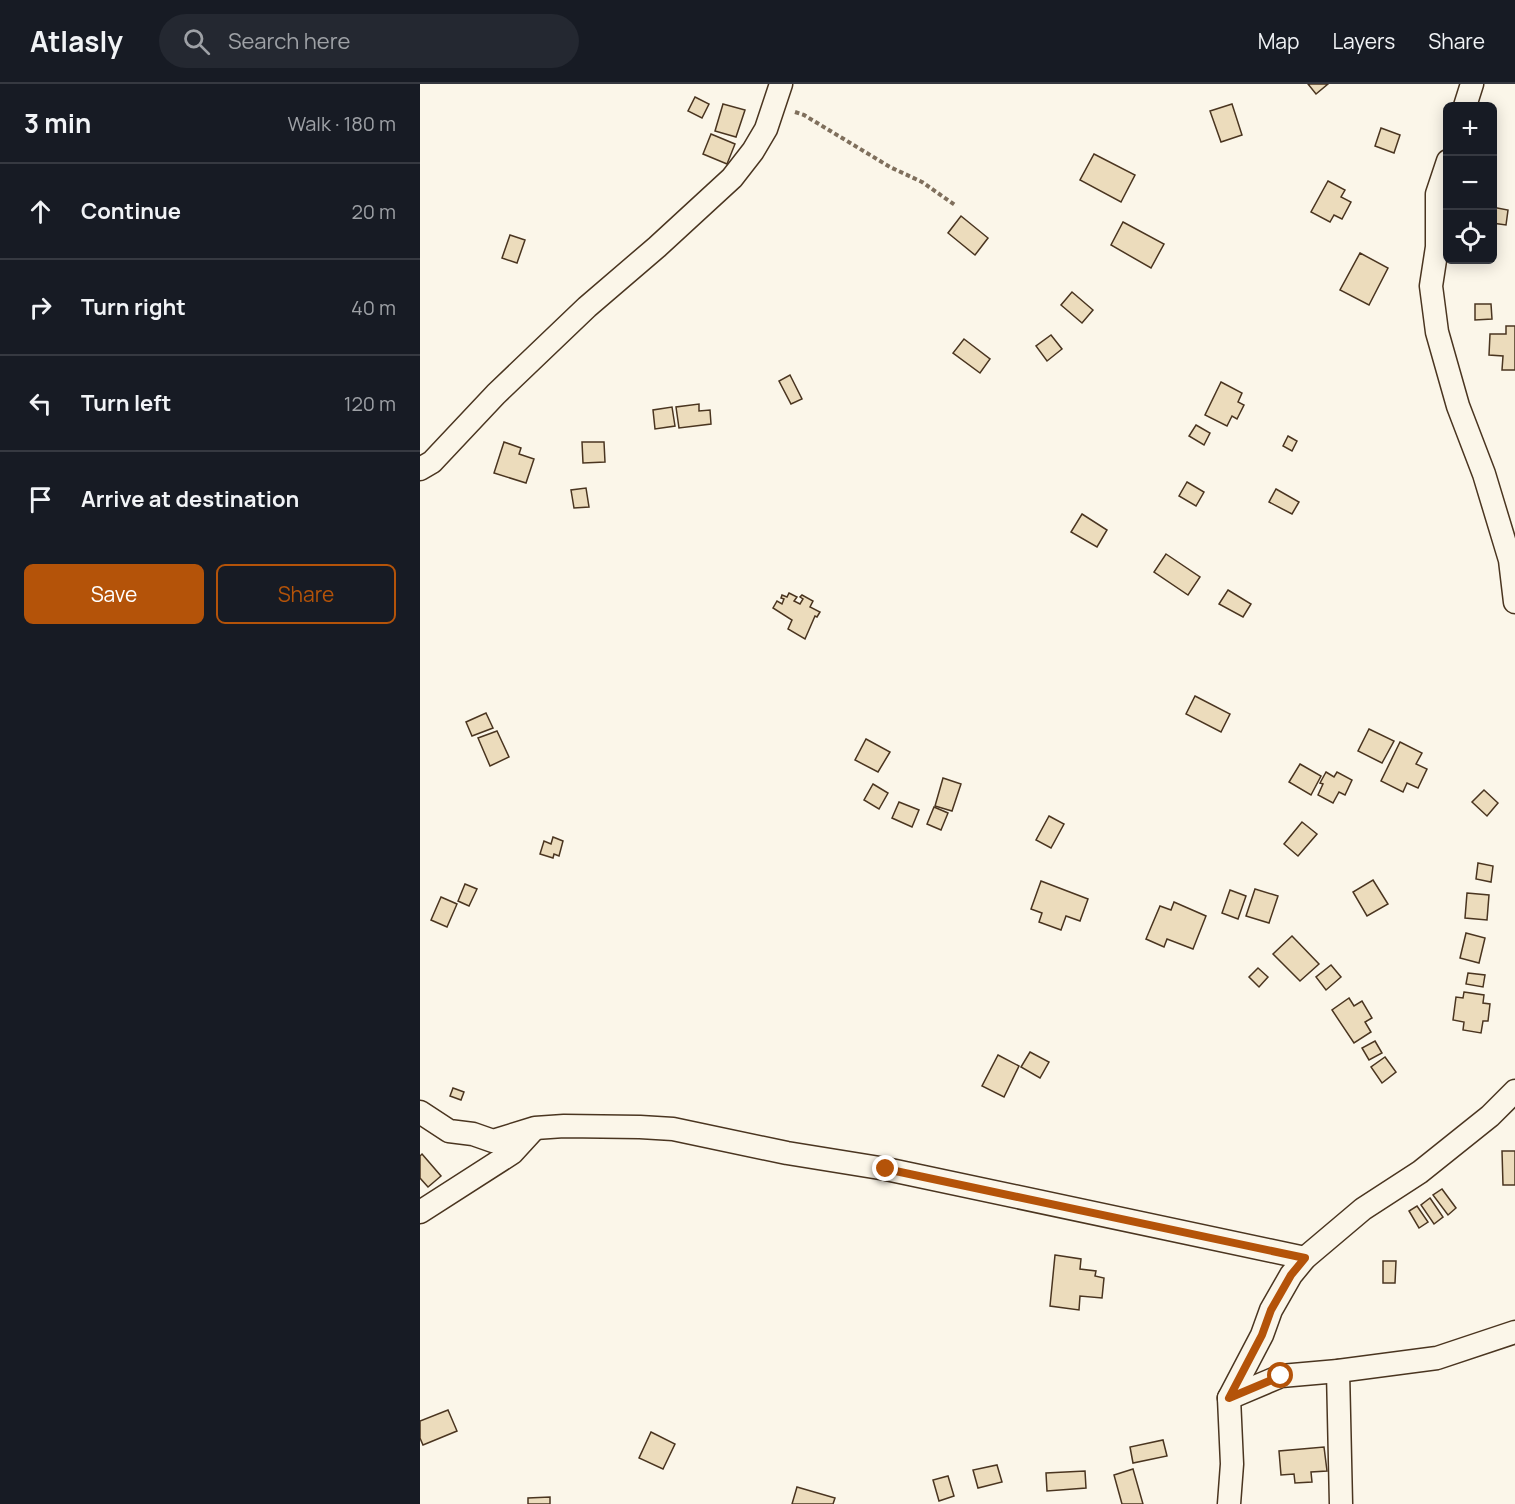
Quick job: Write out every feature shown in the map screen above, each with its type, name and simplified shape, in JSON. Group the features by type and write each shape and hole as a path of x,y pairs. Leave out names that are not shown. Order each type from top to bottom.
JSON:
{"street":[{"path":"420,469 432,462 496,394 587,307 732,178 753,152 766,129 781,84"},
{"path":"1466,102 1472,84"},
{"path":"1443,176 1437,194 1437,247 1431,286 1437,332 1458,406 1484,474 1510,560 1515,602"},
{"path":"1229,1504 1232,1464 1229,1398 1262,1335 1271,1310 1291,1275 1305,1258 1363,1209 1429,1165 1490,1116 1515,1091"},
{"path":"420,1112 449,1131 473,1134 493,1141 535,1128 673,1129 787,1153 886,1169 1305,1258"},
{"path":"420,1212 512,1153 535,1128"},
{"path":"1229,1398 1281,1376 1437,1358 1515,1332"},
{"path":"1338,1371 1341,1504"}],"path":[{"path":"774,107 804,115 890,167 922,182 955,205"}],"building":[{"path":"1308,84 1328,84 1316,94"},
{"path":"695,97 709,104 702,118 688,111"},
{"path":"723,104 745,110 736,137 715,131"},
{"path":"1232,104 1242,135 1221,142 1210,111"},
{"path":"1381,128 1400,135 1394,153 1375,146"},
{"path":"711,134 735,144 727,164 703,154"},
{"path":"1094,154 1135,175 1121,202 1080,180"},
{"path":"1328,181 1345,190 1341,197 1351,202 1342,219 1334,215 1330,222 1311,212"},
{"path":"1497,208 1508,210 1506,225 1497,224"},
{"path":"961,216 988,238 975,255 948,233"},
{"path":"1123,222 1164,244 1151,268 1111,245"},
{"path":"510,235 525,240 517,263 502,258"},
{"path":"1360,253 1388,268 1369,305 1340,290"},
{"path":"1072,292 1093,310 1082,323 1061,305"},
{"path":"1475,304 1491,304 1492,319 1475,320"},
{"path":"1506,326 1515,326 1515,370 1502,370 1503,356 1489,355 1490,334 1506,334"},
{"path":"1051,335 1062,349 1047,361 1036,346"},
{"path":"964,339 990,359 980,373 953,353"},
{"path":"790,375 802,399 791,404 779,381"},
{"path":"1221,382 1242,393 1238,402 1244,405 1237,419 1232,416 1227,426 1205,415"},
{"path":"699,404 699,411 710,410 711,424 679,428 676,407"},
{"path":"672,407 675,426 655,429 653,410"},
{"path":"1196,425 1210,433 1204,445 1189,436"},
{"path":"1288,436 1297,441 1292,451 1283,446"},
{"path":"504,442 521,448 519,454 534,459 526,483 494,473"},
{"path":"582,442 604,442 605,462 583,463"},
{"path":"1187,482 1204,492 1196,506 1179,496"},
{"path":"586,488 589,507 574,508 571,490"},
{"path":"1276,489 1299,502 1292,514 1269,502"},
{"path":"1082,514 1107,530 1097,547 1071,532"},
{"path":"1166,554 1200,577 1188,595 1154,572"},
{"path":"1228,590 1251,604 1243,617 1219,604"},
{"path":"789,593 797,597 794,601 800,604 803,599 800,597 802,595 813,601 810,607 820,612 817,617 815,616 805,639 788,629 792,620 773,608 777,601 782,604 784,599 781,598 782,595 787,597"},
{"path":"1195,696 1230,714 1221,732 1186,714"},
{"path":"486,713 493,728 472,736 466,722"},
{"path":"1369,729 1394,741 1382,763 1358,751"},
{"path":"497,731 509,757 490,766 478,738"},
{"path":"866,739 890,752 878,772 855,760"},
{"path":"1400,742 1422,753 1416,764 1427,769 1418,788 1407,783 1403,792 1381,781"},
{"path":"1300,764 1321,776 1311,795 1289,782"},
{"path":"1326,772 1334,777 1337,772 1352,780 1345,795 1339,792 1333,803 1318,795 1323,784 1320,783"},
{"path":"943,778 961,784 952,811 935,806"},
{"path":"873,784 888,793 879,809 864,800"},
{"path":"1484,790 1498,803 1487,816 1472,802"},
{"path":"899,802 919,810 912,827 892,818"},
{"path":"934,807 948,813 941,830 927,824"},
{"path":"1049,816 1064,824 1051,848 1036,840"},
{"path":"1302,822 1317,834 1298,856 1284,844"},
{"path":"553,837 563,841 559,856 554,854 553,858 540,854 544,841 551,844"},
{"path":"1478,863 1493,866 1491,882 1476,879"},
{"path":"1373,880 1388,904 1367,916 1353,892"},
{"path":"1041,881 1088,899 1080,921 1066,916 1061,930 1039,922 1042,913 1031,909"},
{"path":"465,884 477,889 469,906 458,901"},
{"path":"1255,889 1278,896 1269,923 1246,916"},
{"path":"1230,890 1246,896 1238,919 1222,913"},
{"path":"1467,893 1489,895 1487,920 1465,918"},
{"path":"441,897 457,904 447,927 431,920"},
{"path":"1174,902 1206,916 1193,949 1167,939 1164,947 1146,939 1160,906 1171,910"},
{"path":"1466,933 1485,938 1479,963 1460,958"},
{"path":"1292,936 1319,964 1300,981 1273,954"},
{"path":"1331,965 1341,977 1326,990 1316,977"},
{"path":"1258,968 1268,977 1259,987 1249,977"},
{"path":"1468,973 1485,975 1483,987 1466,984"},
{"path":"1464,992 1484,995 1483,1003 1490,1004 1488,1021 1483,1021 1481,1033 1463,1030 1464,1022 1453,1020 1456,997 1463,998"},
{"path":"1349,998 1354,1006 1362,1001 1372,1018 1365,1022 1371,1032 1354,1043 1332,1010"},
{"path":"1375,1041 1382,1053 1369,1060 1362,1048"},
{"path":"1030,1052 1049,1062 1040,1078 1021,1067"},
{"path":"998,1055 1019,1066 1004,1097 982,1086"},
{"path":"1385,1057 1396,1072 1382,1083 1371,1067"},
{"path":"453,1088 464,1092 461,1100 450,1096"},
{"path":"1502,1151 1515,1151 1515,1185 1503,1185"},
{"path":"422,1154 441,1176 428,1187 420,1178 420,1156"},
{"path":"1442,1189 1456,1208 1448,1215 1433,1195"},
{"path":"1430,1198 1443,1217 1434,1224 1421,1205"},
{"path":"1417,1206 1428,1222 1419,1228 1409,1211"},
{"path":"1055,1255 1081,1259 1080,1269 1096,1271 1095,1276 1104,1278 1102,1298 1080,1296 1079,1310 1050,1306"},
{"path":"1383,1261 1396,1261 1395,1283 1383,1283"},
{"path":"448,1410 457,1431 423,1445 420,1438 420,1421"},
{"path":"651,1432 675,1444 663,1469 639,1458"},
{"path":"1163,1440 1167,1456 1133,1463 1130,1447"},
{"path":"1324,1447 1327,1471 1311,1472 1312,1482 1295,1483 1294,1474 1281,1475 1279,1451"},
{"path":"997,1465 1002,1482 978,1488 973,1470"},
{"path":"1133,1469 1143,1504 1122,1504 1114,1475"},
{"path":"1085,1471 1086,1488 1047,1491 1046,1473"},
{"path":"948,1476 954,1496 939,1501 933,1480"},
{"path":"797,1487 835,1498 833,1504 792,1504"},
{"path":"550,1497 550,1504 528,1504 528,1498"}],"route":[{"path":"886,1169 1305,1258 1291,1275 1271,1310 1262,1335 1229,1398 1281,1376"}]}
